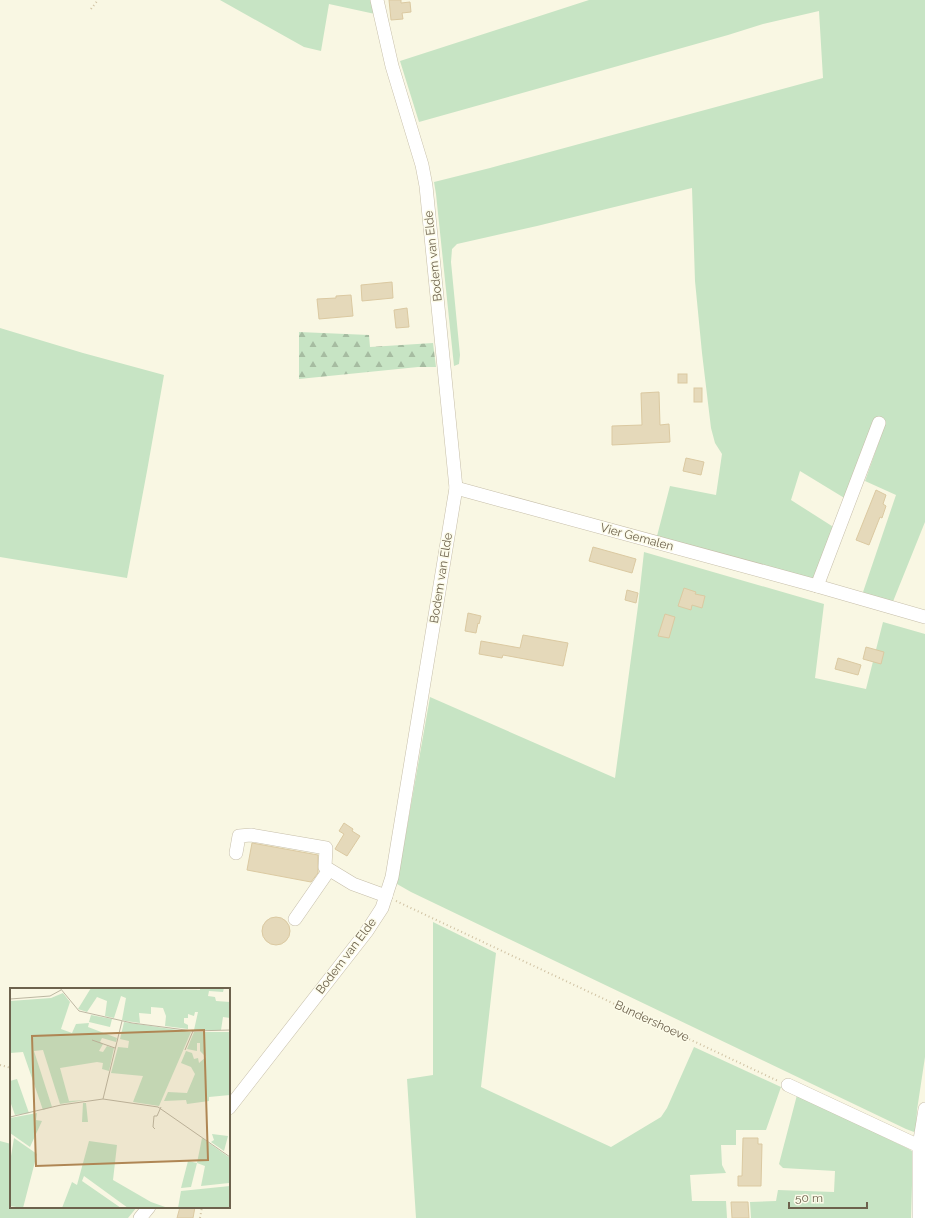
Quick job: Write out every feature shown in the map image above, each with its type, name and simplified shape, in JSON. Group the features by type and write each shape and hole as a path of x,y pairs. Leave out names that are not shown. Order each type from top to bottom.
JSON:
{"street":[{"name":"Bodem van Elde","path":"230,1107 367,931 382,908 392,877 456,488 426,186 422,165 392,66 377,0"},
{"path":"817,586 879,423"},
{"name":"Vier Gemalen","path":"456,488 817,586 925,617"},
{"path":"236,853 239,836 251,835 326,848 325,867 353,884 386,896"},
{"path":"295,919 329,870"},
{"path":"788,1085 919,1146"},
{"path":"919,1218 919,1146 925,1108"},
{"path":"140,1218 148,1208"}],"path":[{"path":"91,9 98,0"},
{"name":"Bundershoeve","path":"386,896 788,1085"},
{"path":"0,1065 10,1068"},
{"path":"200,1218 202,1208"}],"green space":[{"path":"220,0 373,0 375,14 329,4 321,51 304,47"},
{"path":"589,0 925,0 925,522 892,604 862,595 896,495 865,481 886,422 878,418 846,499 800,471 791,500 835,528 816,581 657,536 670,486 716,495 722,454 715,443 711,428 702,353 695,281 692,188 457,244 452,249 451,262 460,355 459,364 454,366 434,182 823,78 819,11 763,24 419,122 400,61"},
{"path":"0,328 164,375 127,578 0,557"},
{"path":"299,332 369,335 370,347 433,343 436,367 418,367 299,379"},
{"path":"644,552 824,604 815,678 866,689 883,622 925,634 925,1057 917,1110 916,1129 914,1132 397,884 430,697 615,778"},
{"path":"433,922 496,953 481,1087 611,1147 661,1117 667,1108 694,1047 781,1087 766,1130 736,1130 736,1145 721,1145 722,1165 726,1173 690,1175 692,1201 726,1201 727,1218 416,1218 407,1079 433,1075"},
{"path":"797,1095 913,1152 911,1218 751,1218 750,1202 776,1201 778,1190 834,1192 835,1171 783,1168 779,1164"},
{"path":"0,1141 10,1144 10,1208 136,1208 128,1218 0,1218"}],"building":[{"path":"389,0 401,0 401,3 410,2 411,12 402,13 403,19 391,20"},
{"path":"392,282 393,298 362,301 361,285"},
{"path":"351,295 353,316 319,319 317,299 336,298 336,296"},
{"path":"407,308 409,327 396,328 394,310"},
{"path":"678,374 687,374 687,383 678,383"},
{"path":"694,388 702,388 702,402 694,402"},
{"path":"659,392 660,425 669,424 670,442 612,445 612,426 642,425 641,393"},
{"path":"686,458 704,462 701,475 683,471"},
{"path":"876,490 886,495 883,504 886,506 869,545 856,540"},
{"path":"593,547 636,559 632,573 589,561"},
{"path":"684,588 696,592 695,594 705,596 702,608 692,605 691,610 678,606"},
{"path":"627,590 638,593 636,603 625,600"},
{"path":"468,613 481,616 476,633 465,631"},
{"path":"665,614 675,617 669,638 658,636"},
{"path":"523,635 568,643 563,666 503,655 502,658 479,654 481,641 520,648"},
{"path":"866,647 884,652 881,664 863,659"},
{"path":"838,658 861,665 858,675 835,669"},
{"path":"344,823 360,836 347,856 335,849 344,834 339,831"},
{"path":"252,843 318,855 318,873 311,882 247,870"},
{"path":"276,917 286,921 290,931 286,941 276,945 266,941 262,931 266,921"},
{"path":"743,1138 758,1138 758,1144 762,1144 761,1186 738,1186 738,1176 742,1176"},
{"path":"731,1202 748,1202 749,1218 732,1218"},
{"path":"180,1208 195,1208 193,1218 177,1218"}]}
